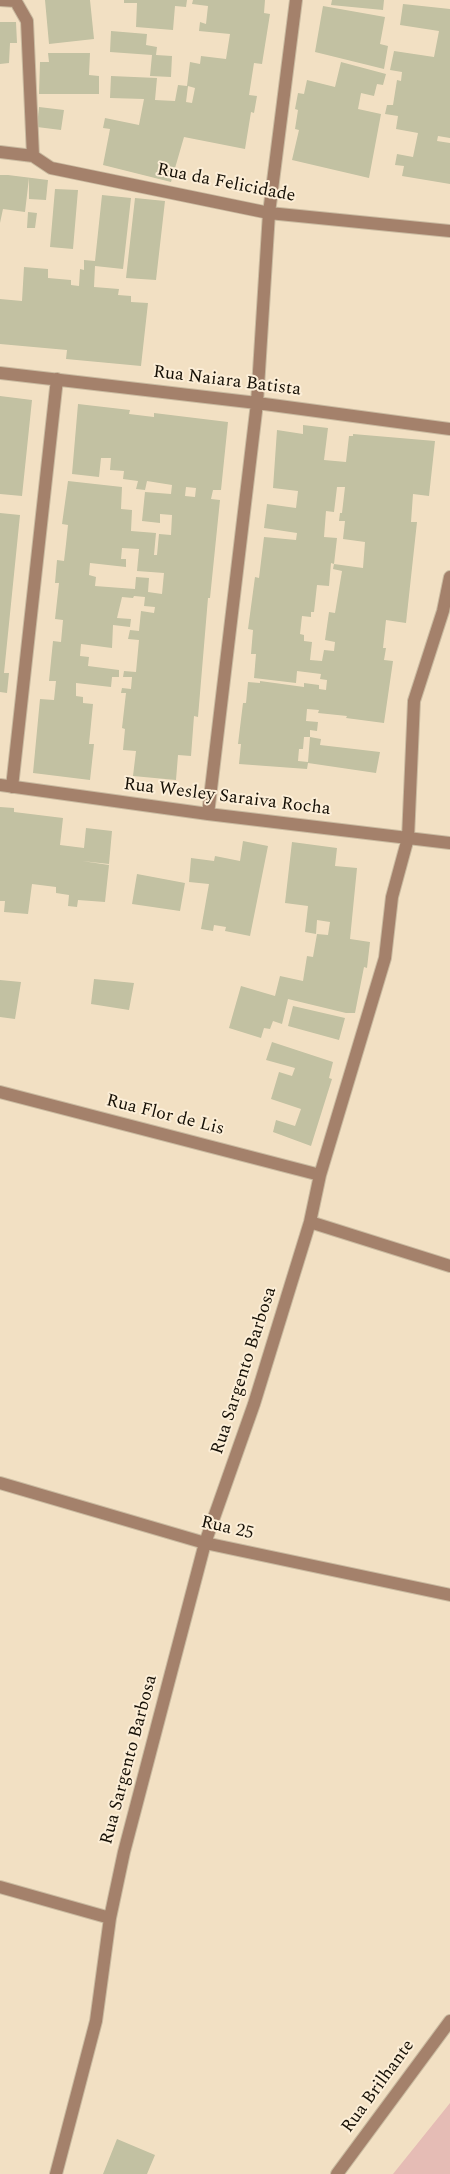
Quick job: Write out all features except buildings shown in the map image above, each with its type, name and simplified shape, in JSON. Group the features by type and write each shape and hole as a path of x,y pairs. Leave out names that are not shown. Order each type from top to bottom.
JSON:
{"street":[{"path":"0,0 15,0 27,21 33,156"},
{"path":"208,814 257,403 269,213 296,0"},
{"name":"Rua da Felicidade","path":"0,152 33,156 51,168 269,213 450,231"},
{"name":"Rua Naiara Batista","path":"0,373 257,403 450,429"},
{"path":"6,786 58,379"},
{"name":"Rua Sargento Barbosa","path":"56,2174 96,2021 110,1918 124,1852 205,1542 254,1404 310,1222 320,1175 385,958 392,897 408,838 414,702 450,577"},
{"name":"Rua Wesley Saraiva Rocha","path":"6,786 208,814 450,843"},
{"name":"Rua Flor de Lis","path":"0,1092 320,1175"},
{"path":"310,1222 450,1266"},
{"name":"Rua 25","path":"0,1483 205,1542 450,1595"},
{"path":"0,1887 110,1918"},
{"name":"Rua Brilhante","path":"337,2174 450,2021"}],"shaded area":[{"path":"450,2103 450,2174 393,2174"}]}
